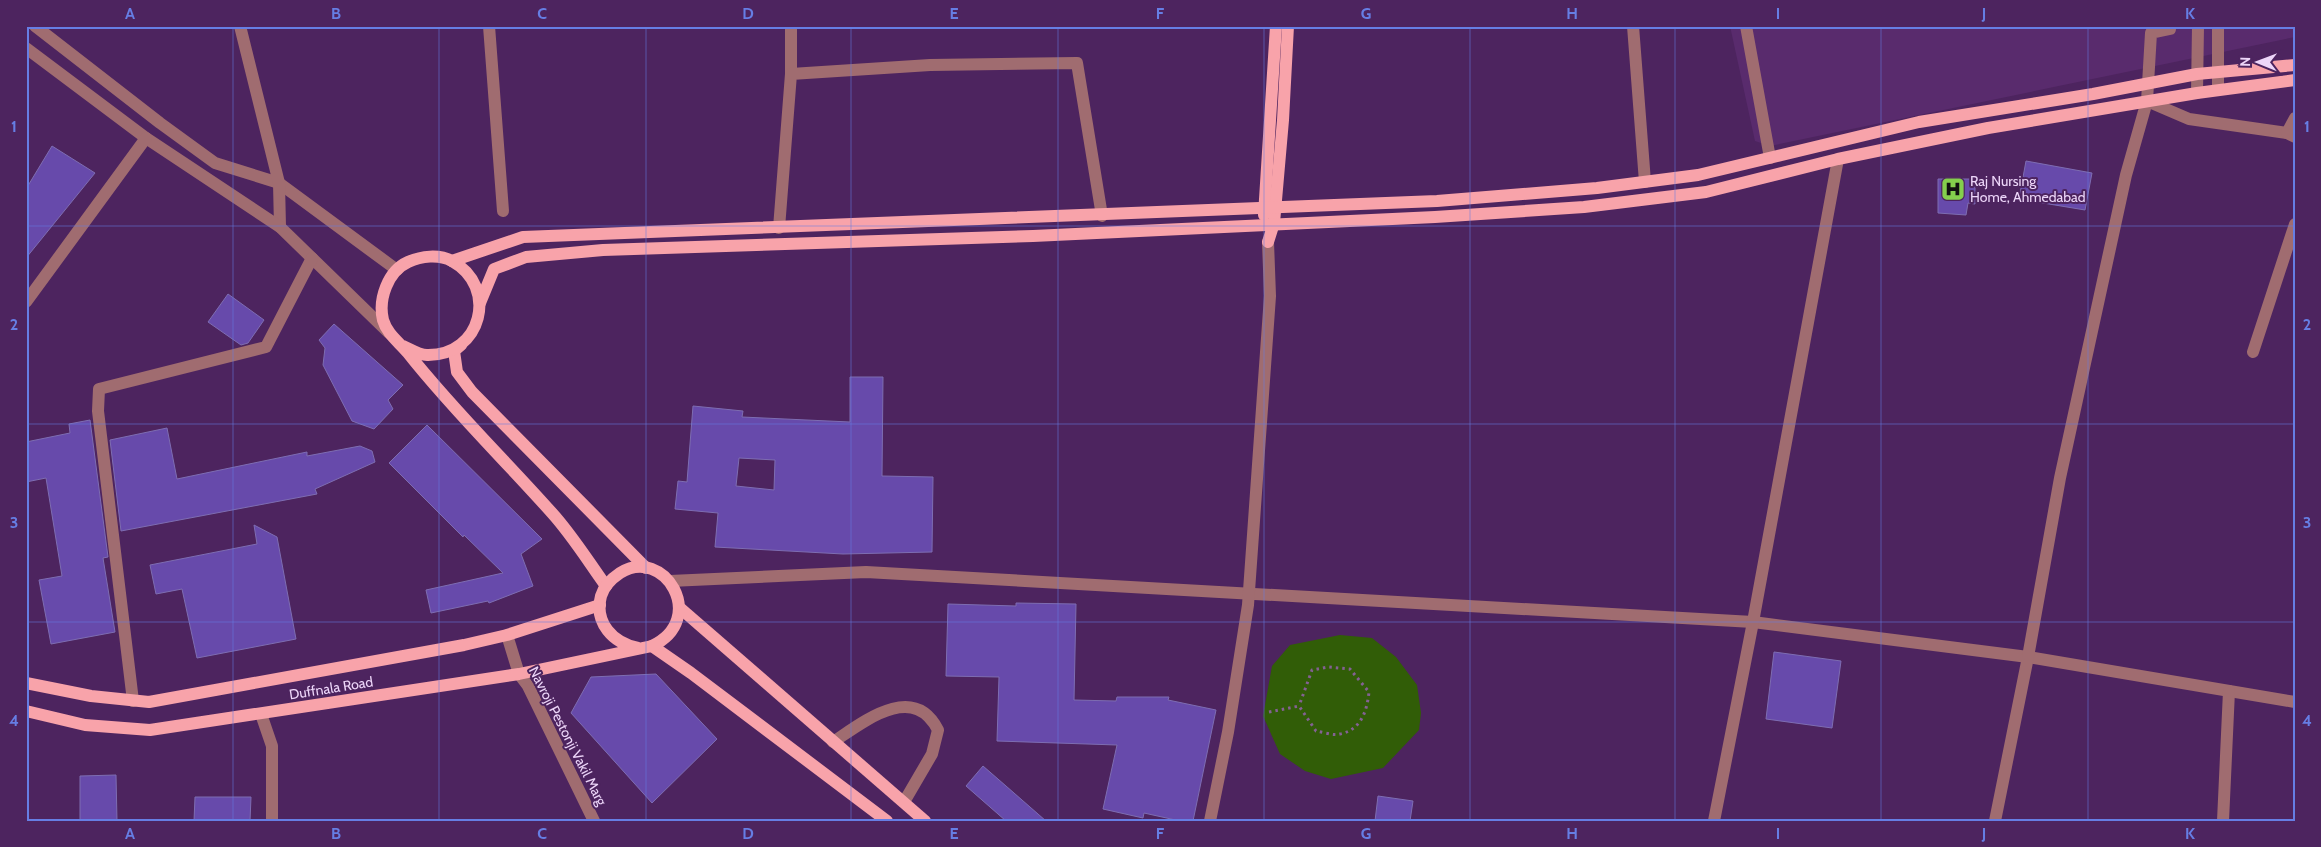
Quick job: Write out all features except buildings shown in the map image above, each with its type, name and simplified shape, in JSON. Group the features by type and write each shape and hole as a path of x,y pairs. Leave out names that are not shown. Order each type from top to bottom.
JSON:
{"main road":[{"path":"1268,242 1276,26"},
{"path":"1270,207 1283,120 1288,26"},
{"path":"452,261 523,237 1102,216 1437,201 1597,188 1698,175 1919,122 2149,84 2197,74 2295,65"},
{"path":"646,568 472,392 456,372 454,351 468,338 478,320 480,303 494,269 526,257 603,250 1033,236 1435,217 1584,207 1706,192 1838,159 1988,128 2197,92 2295,80"},
{"path":"480,303 478,292 471,277 452,261 440,257 422,257 406,262 386,284 381,303 384,320 390,334 553,515 606,586"},
{"path":"402,346 425,355 442,354 455,349 468,338"},
{"path":"646,568 659,572 670,581 679,598 678,620 672,632 663,641 652,646 638,648 625,646 614,639 606,629 600,617 600,604 606,586 624,571 646,568"},
{"path":"26,684 91,696 148,702 507,635 600,604"},
{"path":"680,608 925,821"},
{"path":"652,646 691,673 887,821"},
{"name":"Duffnala Road","path":"26,711 85,725 150,730 519,674 638,648"}],"street":[{"path":"35,26 215,163 279,183 397,270"},
{"path":"240,26 279,183 280,227"},
{"path":"489,26 503,211"},
{"path":"779,228 791,74 791,26"},
{"path":"1634,26 1645,182"},
{"path":"1746,26 1770,158"},
{"path":"1995,821 2028,657 2062,468 2126,175 2147,101 2151,30 2170,29 2170,26"},
{"path":"2197,92 2198,26"},
{"path":"2218,26 2218,90"},
{"path":"26,48 146,138 280,227 390,334"},
{"path":"791,74 930,65 1078,63 1102,216"},
{"path":"2147,101 2190,119 2291,135 2295,118"},
{"path":"26,302 146,138"},
{"path":"1714,821 1753,622 1838,159"},
{"path":"2253,352 2295,224"},
{"path":"1210,821 1228,732 1249,595 1269,306 1268,242"},
{"path":"133,701 98,411 99,389 266,347 312,258"},
{"path":"670,581 866,572 1753,622 2028,657 2295,702"},
{"name":"Navroji Pestonji Vakil Marg","path":"507,635 519,674 528,686 594,821"},
{"path":"2223,821 2229,690"},
{"path":"834,742 885,709 910,709 923,713 933,721 938,730 932,754 904,802"},
{"path":"260,714 272,746 272,821"}],"path":[{"path":"1328,667 1350,669 1369,692 1367,708 1359,725 1339,735 1316,730 1299,706 1312,670 1328,667"},
{"path":"1269,712 1299,706"}],"shaded area":[{"path":"1730,26 2295,26 2295,37 1770,146 1755,141"}],"green space":[{"path":"1340,635 1372,638 1396,657 1417,685 1421,713 1419,730 1383,768 1331,779 1305,771 1280,754 1263,716 1272,666 1290,645"}],"place":[{"name":"Raj Nursing Home, Ahmedabad","path":"1953,189"}]}
